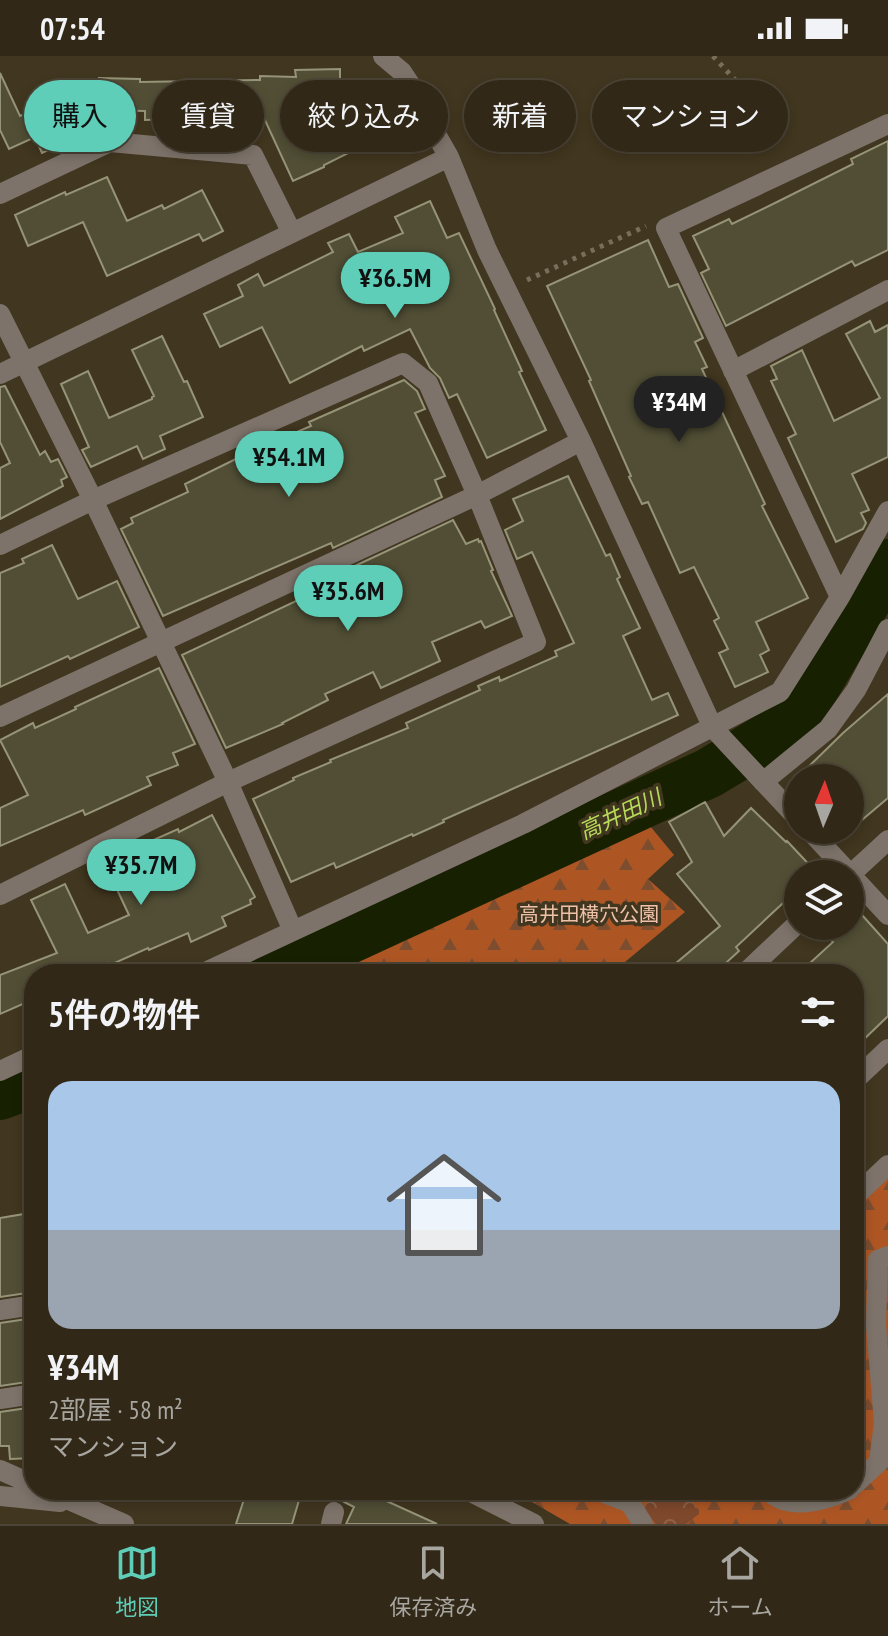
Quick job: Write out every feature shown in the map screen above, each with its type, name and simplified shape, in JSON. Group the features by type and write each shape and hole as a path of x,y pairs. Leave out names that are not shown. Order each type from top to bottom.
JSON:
{"street":[{"path":"383,56 402,72 416,93 449,157 487,250 581,441 713,728 784,804"},
{"path":"840,597 666,228 888,124"},
{"path":"0,194 110,142 253,155 292,233"},
{"path":"0,374 449,157"},
{"path":"733,371 888,290"},
{"path":"0,314 228,782 293,931"},
{"path":"0,545 93,500 403,363 428,383 536,642 228,782 0,895"},
{"path":"0,717 477,495 581,441"},
{"path":"222,964 523,824 780,692 840,597 888,511"},
{"path":"763,782 828,729 856,690 888,629"},
{"path":"864,861 888,840"},
{"path":"822,844 837,860"},
{"path":"864,889 888,915"},
{"path":"755,964 784,936"},
{"path":"864,1072 888,1049"},
{"path":"0,1071 24,1060"},
{"path":"864,1188 888,1165"},
{"path":"864,1476 879,1462 884,1423 876,1325 878,1260 888,1256"},
{"path":"0,1310 24,1306"},
{"path":"0,1399 24,1395"},
{"path":"0,1470 24,1481"},
{"path":"0,1496 24,1498"},
{"path":"43,1500 76,1503"},
{"path":"69,1500 124,1524"},
{"path":"487,1500 534,1524"},
{"path":"632,1500 643,1524"},
{"path":"783,1500 806,1503 821,1500"}],"path":[{"path":"713,56 735,80"},
{"path":"507,289 649,224 666,228"}],"green space":[{"name":"高井田横穴公園","path":"645,820 674,855 648,879 685,912 623,964 343,964 440,913 529,878"},
{"path":"888,1174 888,1524 570,1524 528,1500 864,1500 864,1194"},
{"path":"650,1500 691,1500 699,1514 686,1524 656,1524 644,1510"}],"building":[{"path":"340,69 340,80 280,80 280,152 350,152 293,181 264,118 264,80 260,80 260,76 296,77 295,70"},
{"path":"0,73 20,116 24,114 24,142 9,149 0,130"},
{"path":"99,78 140,79 140,82 152,82 152,120 145,120 145,111 136,111 136,80"},
{"path":"888,141 888,250 855,266 852,261 726,326 701,273 709,269 693,236 729,219 732,224 853,164 851,159"},
{"path":"107,177 127,221 162,205 164,209 202,190 223,231 203,241 199,234 107,276 83,222 28,246 15,215"},
{"path":"430,201 447,238 459,233 546,430 487,458 457,394 449,398 410,329 364,351 362,346 290,383 262,327 220,347 204,314 243,296 238,285 258,274 264,286 333,252 328,243 349,234 358,252 403,233 395,217"},
{"path":"648,240 669,287 678,284 703,338 695,342 707,367 702,369 765,504 762,506 808,598 756,622 769,650 760,655 768,672 735,687 719,653 728,649 714,621 719,618 694,567 680,573 648,502 642,504 591,380 547,286"},
{"path":"870,321 875,332 888,325 888,457 852,474 869,510 861,513 866,523 863,529 836,542 788,438 796,434 771,381 777,379 771,366 802,350 834,421 880,398 846,334"},
{"path":"162,336 203,417 160,436 165,449 143,459 137,446 91,467 82,450 89,447 61,384 88,371 109,418 152,399 154,396 132,350"},
{"path":"404,380 417,391 425,409 415,413 445,476 435,480 442,497 333,548 331,543 163,616 121,529 133,523 131,518 188,492 185,484 311,426 309,422"},
{"path":"5,386 40,455 45,451 51,462 58,459 67,477 61,480 63,486 0,519 0,468 10,463 0,442 0,387"},
{"path":"568,476 606,556 610,554 620,577 617,579 640,628 623,636 652,700 668,693 678,715 413,836 336,868 334,863 291,882 253,799 330,760 408,728 406,723 480,690 478,686 499,677 500,681 557,656 555,651 574,643 532,552 517,559 505,530 523,521 513,499"},
{"path":"453,520 466,544 478,539 481,541 512,616 485,628 481,621 432,642 440,661 381,688 373,672 325,694 328,700 283,724 226,748 182,655 347,577 344,571"},
{"path":"52,545 78,599 117,581 139,627 0,687 0,573 24,563 22,559"},
{"path":"159,668 195,744 173,753 178,765 147,777 151,785 85,815 83,810 0,846 0,808 28,795 0,740 33,723 35,728"},
{"path":"888,694 888,798 864,818 864,764 811,764"},
{"path":"705,802 724,836 751,808 784,840 784,844 790,844 805,860 784,860 784,902 736,947 739,951 725,964 675,964 720,926 677,874 692,862 669,822"},
{"path":"212,815 255,897 250,900 251,904 222,917 226,926 191,942 188,933 112,964 28,964 57,953 31,900 65,884 88,933 129,915 106,866 151,846 149,842 178,829 179,832"},
{"path":"864,917 888,944 888,1016 864,1039 864,964 809,964 833,942 831,940 864,940"},
{"path":"24,966 24,1003 0,1014 0,975"},
{"path":"24,1214 24,1293 0,1297 0,1218"},
{"path":"24,1319 24,1382 0,1386 0,1323"},
{"path":"24,1408 24,1458 10,1459 9,1446 0,1446 0,1412"},
{"path":"244,1500 299,1500 292,1524 236,1524"},
{"path":"340,1500 384,1500 437,1524 346,1524 354,1507"}],"waterway":[{"name":"高井田川","path":"295,964 709,773 794,722 888,564"},
{"name":"高井田川","path":"0,1095 24,1086"}]}
